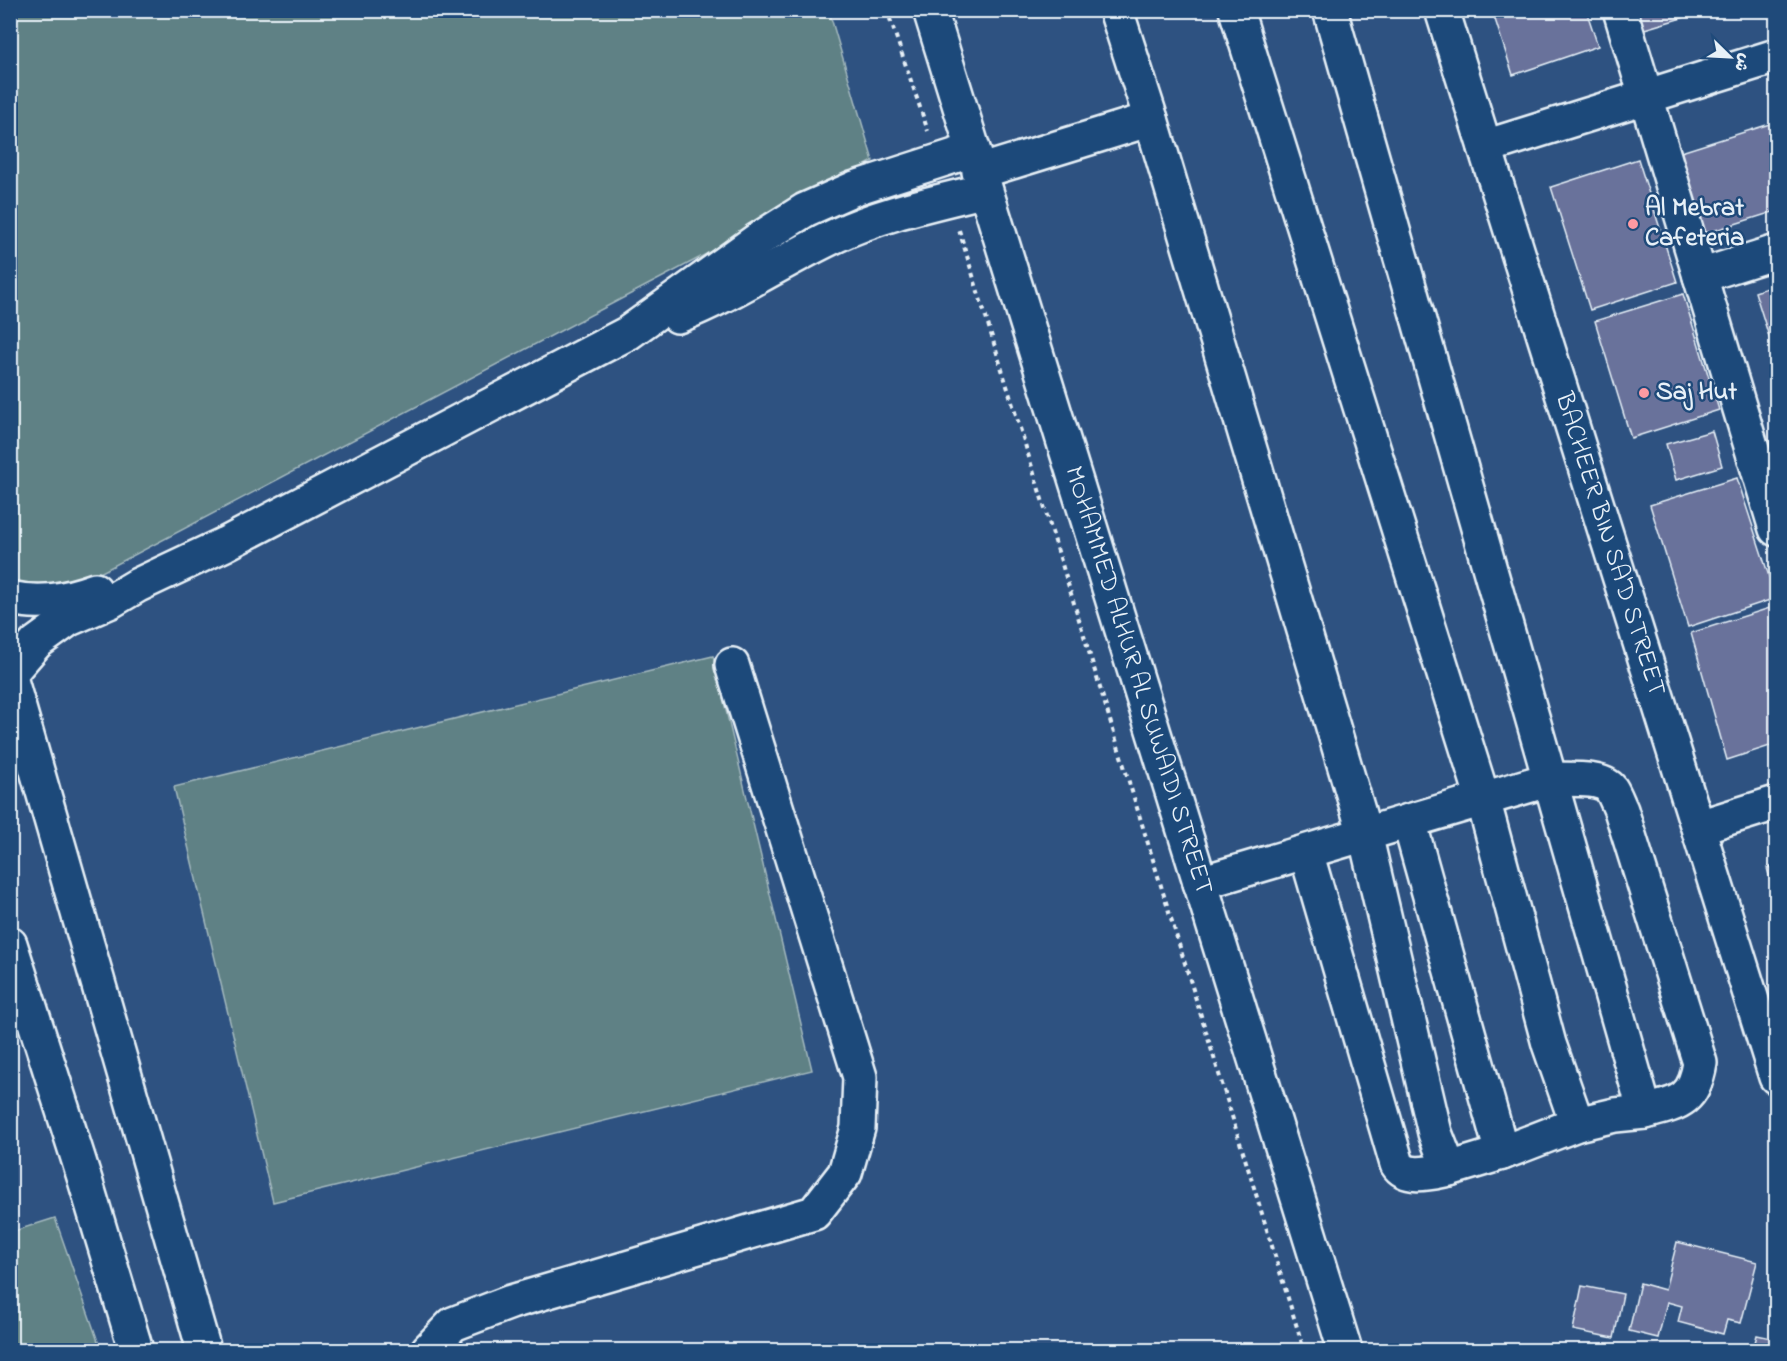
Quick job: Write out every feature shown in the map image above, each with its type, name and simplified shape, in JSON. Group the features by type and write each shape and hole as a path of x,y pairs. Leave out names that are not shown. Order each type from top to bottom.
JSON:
{"street":[{"name":"MOHAMMED ALHUR AL SUWAIDI STREET","path":"930,10 1345,1350"},
{"path":"1116,10 1151,119 1365,834 1435,1133 1449,1169"},
{"path":"1236,10 1483,799 1549,1044 1577,1124"},
{"path":"1330,10 1645,1112"},
{"name":"BACHEER BIN SA'D STREET","path":"1442,10 1776,1077"},
{"path":"1620,10 1776,529"},
{"path":"1485,147 1776,56"},
{"path":"10,673 21,657 51,630 69,619 111,601 138,585 225,544 628,333 698,307 836,235 890,214 950,199 979,171 1151,119"},
{"path":"628,333 782,224 822,202 855,188 938,161 979,171"},
{"path":"855,188 865,223"},
{"path":"1700,276 1776,252"},
{"path":"10,598 36,602 54,601 98,590 138,585"},
{"path":"428,1350 453,1324 511,1302 814,1213 845,1173 858,1128 861,1077 732,665"},
{"path":"10,677 204,1350"},
{"path":"1200,883 1551,779 1599,782 1610,787 1621,810 1700,1063 1697,1080 1690,1093 1673,1104 1645,1112 1615,1115 1577,1124 1502,1154 1449,1169 1425,1173 1401,1170 1397,1164 1306,852"},
{"path":"1699,826 1776,803"},
{"path":"1409,821 1502,1154"},
{"path":"10,944 136,1350"}],"path":[{"path":"887,10 938,161"},
{"path":"950,199 1304,1350"}],"green space":[{"path":"11,11 829,11 873,161 699,258 79,584 15,588 11,574"},
{"path":"713,656 812,1070 273,1202 174,787"},
{"path":"55,1218 101,1350 11,1350 11,1232"}],"building":[{"path":"1492,10 1586,10 1598,46 1513,75"},
{"path":"1636,10 1709,10 1641,30"},
{"path":"1776,122 1776,211 1703,234 1678,153"},
{"path":"1638,159 1677,282 1590,310 1551,187"},
{"path":"1776,285 1776,359 1755,292"},
{"path":"1683,294 1719,410 1631,438 1595,321"},
{"path":"1712,431 1722,466 1676,480 1666,444"},
{"path":"1737,478 1776,598 1688,627 1650,505"},
{"path":"1776,606 1776,744 1727,760 1691,633"},
{"path":"1776,865 1776,901 1767,868"},
{"path":"1677,1242 1757,1262 1741,1323 1727,1320 1723,1334 1678,1322 1682,1306 1667,1302 1658,1338 1629,1331 1640,1283 1665,1290"},
{"path":"1582,1286 1623,1294 1614,1338 1573,1330"},
{"path":"1757,1335 1776,1339 1776,1350 1753,1350"}],"place":[{"name":"Al Mebrat Cafeteria","path":"1633,224"},
{"name":"Saj Hut","path":"1644,393"}]}
